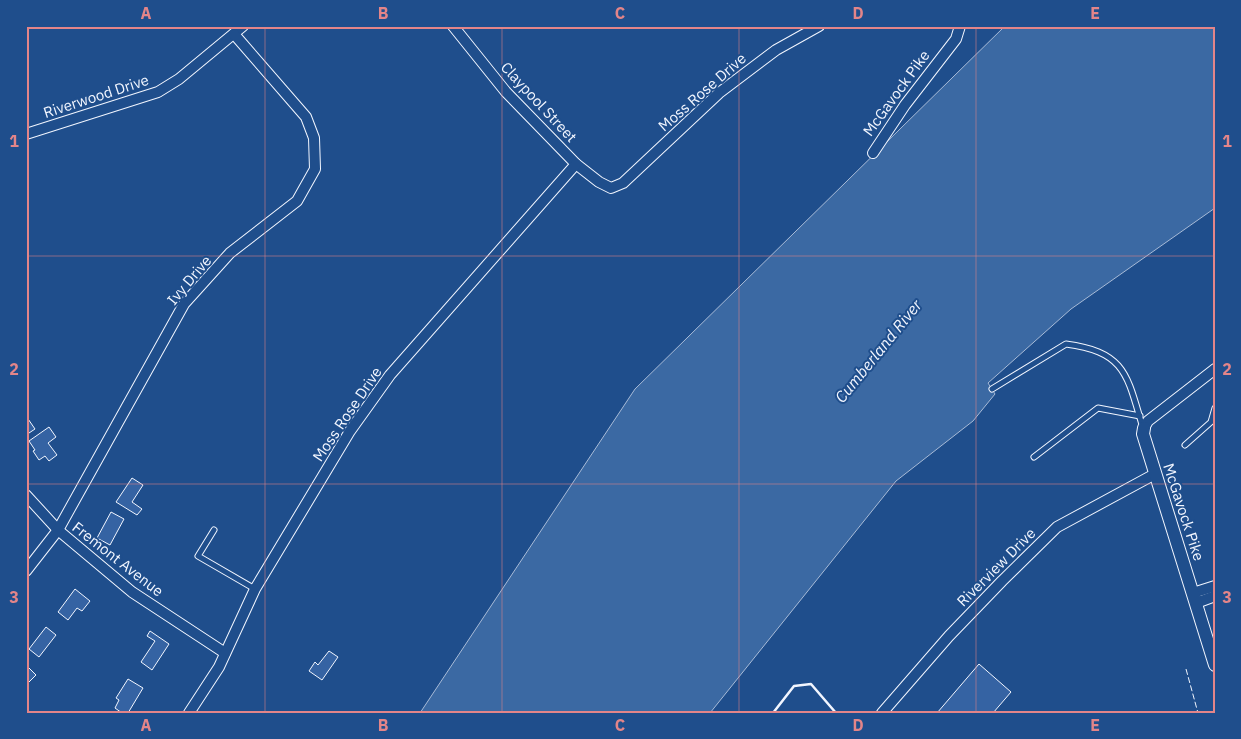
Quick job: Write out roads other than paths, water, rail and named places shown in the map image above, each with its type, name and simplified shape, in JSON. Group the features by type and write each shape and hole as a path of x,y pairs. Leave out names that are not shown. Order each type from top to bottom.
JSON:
{"street":[{"name":"Riverwood Drive","path":"26,134 158,92 179,79 243,26"},
{"name":"Claypool Street","path":"453,26 506,92 576,164 611,188"},
{"name":"Moss Rose Drive","path":"611,188 623,183 719,93 776,50 819,26"},
{"name":"McGavock Pike","path":"873,153 905,105 956,39 960,26"},
{"name":"Ivy Drive","path":"26,571 58,530 184,304 230,254 297,201 315,169 314,138 306,117 234,34"},
{"name":"Moss Rose Drive","path":"189,713 219,667 255,589 350,431 390,376 576,164"},
{"path":"1142,422 1148,422 1215,369"},
{"name":"McGavock Pike","path":"1142,422 1143,434 1195,598 1214,664 1215,676"},
{"name":"Riverview Drive","path":"882,713 949,636 1057,527 1155,474"},
{"name":"Fremont Avenue","path":"26,495 58,530 132,592 225,653"},
{"path":"1195,598 1215,586"},
{"path":"1195,598 1215,596"}],"lane":[{"path":"992,389 1066,344 1083,346 1095,349 1112,358 1120,367 1132,391 1142,422"},
{"path":"1034,457 1098,408 1142,422"},
{"path":"1185,445 1211,422 1214,409"},
{"path":"214,530 198,556 255,589"}],"water":[{"name":"Cumberland River","path":"1005,26 1215,26 1215,208 1071,309 988,383 995,394 973,421 896,481 710,713 420,713 635,389"}]}
